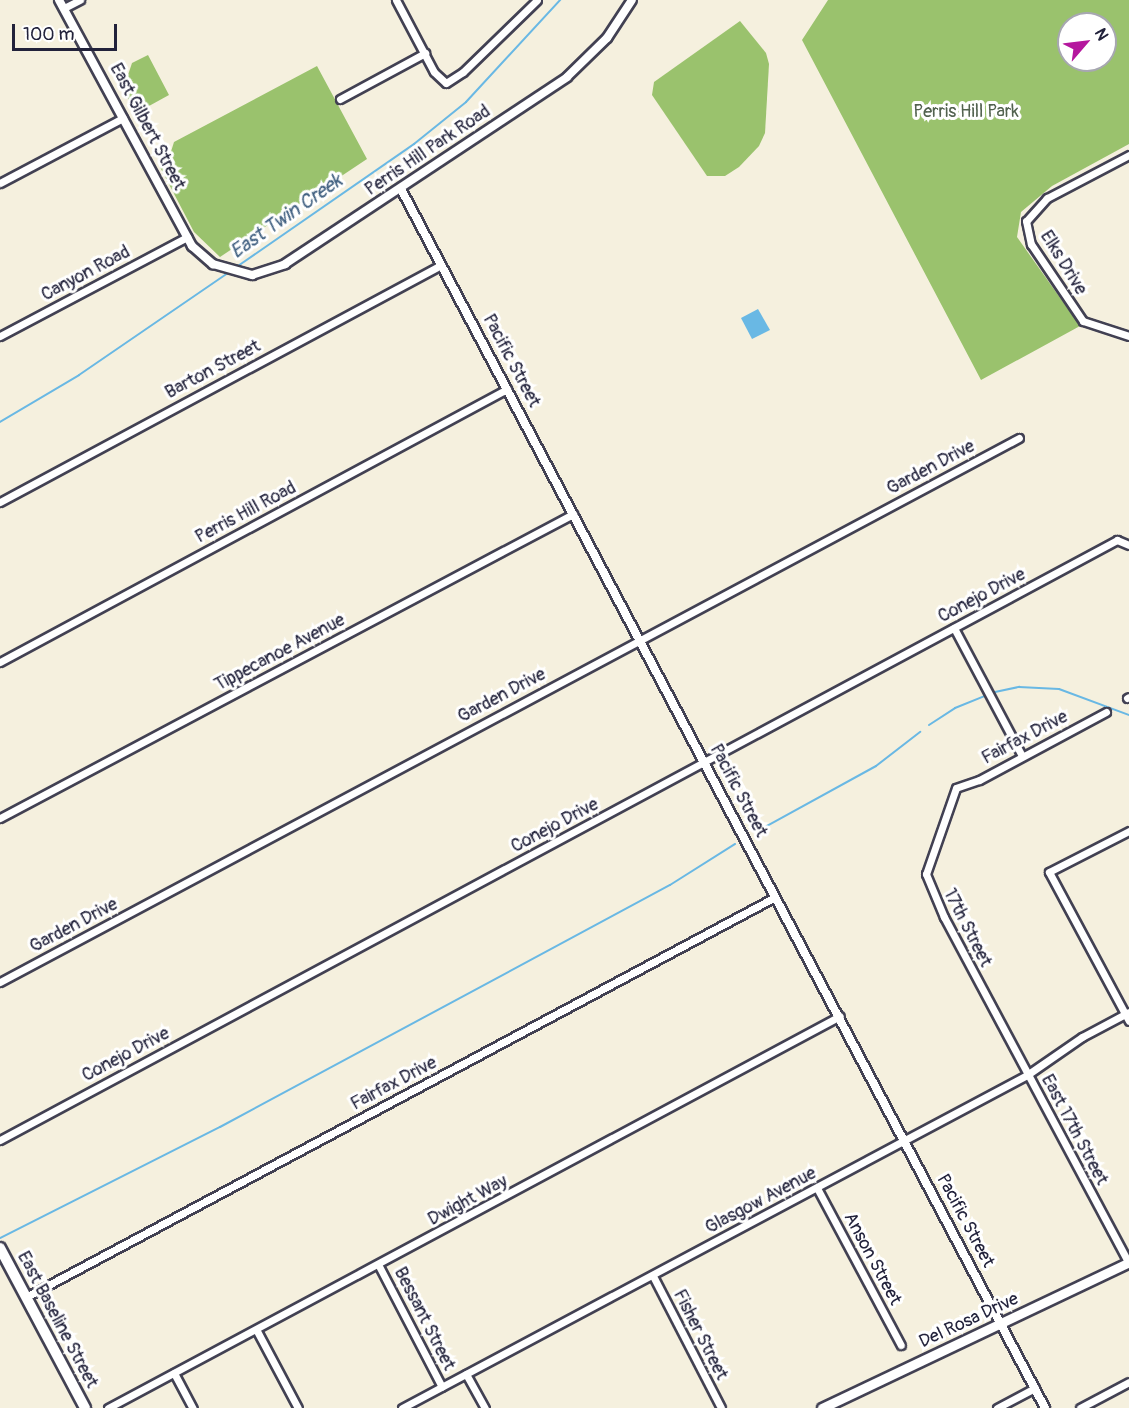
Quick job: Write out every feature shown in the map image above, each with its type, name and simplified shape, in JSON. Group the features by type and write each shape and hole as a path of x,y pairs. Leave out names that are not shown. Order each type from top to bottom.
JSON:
{"main road":[{"name":"East Baseline Street","path":"0,1248 85,1408"},
{"name":"Del Rosa Drive","path":"822,1408 1001,1325 1129,1262"}],"street":[{"path":"62,4 80,0"},
{"path":"396,0 439,79 446,83 453,81 537,0"},
{"name":"Perris Hill Park Road","path":"216,265 252,275 285,264 567,77 607,38 632,0"},
{"name":"East Gilbert Street","path":"62,4 187,237 216,265"},
{"path":"340,99 425,54"},
{"path":"0,183 123,118"},
{"name":"Elks Drive","path":"1129,156 1047,198 1026,220 1031,244 1083,321 1129,336"},
{"name":"Pacific Street","path":"401,189 1046,1408"},
{"name":"Canyon Road","path":"0,336 187,237"},
{"name":"Barton Street","path":"0,502 441,265"},
{"name":"Perris Hill Road","path":"0,662 507,389"},
{"name":"Garden Drive","path":"0,982 1019,438"},
{"name":"Tippecanoe Avenue","path":"0,818 573,514"},
{"name":"Conejo Drive","path":"0,1140 954,628 1123,539 1129,545"},
{"path":"954,628 1022,756"},
{"name":"Fairfax Drive","path":"956,788 1106,711"},
{"name":"17th Street","path":"956,788 926,874 928,885 1027,1075"},
{"path":"1128,1016 1049,872 1129,831"},
{"name":"Fairfax Drive","path":"26,1297 775,897"},
{"name":"Dwight Way","path":"108,1408 379,1266 840,1016"},
{"name":"Glasgow Avenue","path":"402,1408 1027,1075 1082,1037 1128,1016"},
{"name":"East 17th Street","path":"1027,1075 1129,1262"},
{"name":"Anson Street","path":"817,1188 901,1345"},
{"name":"Bessant Street","path":"379,1266 442,1387"},
{"name":"Fisher Street","path":"653,1276 721,1408"},
{"path":"256,1331 298,1408"},
{"path":"174,1373 193,1408"},
{"name":"Bessant Street","path":"466,1374 484,1408"},
{"path":"1080,1408 1129,1382"},
{"path":"997,1408 1035,1388"}],"green space":[{"name":"Perris Hill Park","path":"828,0 1129,0 1129,144 1052,186 1021,212 1017,237 1080,326 981,380 802,40"},
{"path":"740,21 766,53 769,64 765,133 759,146 739,167 725,176 707,176 652,95 654,82"},
{"path":"148,55 169,95 149,106 131,104 114,73 128,75 132,63"},
{"path":"317,66 367,159 220,257 194,232 160,167 169,158 174,142"}],"water":[{"path":"758,309 770,330 752,339 741,318"}],"waterway":[{"name":"East Twin Creek","path":"235,268 414,144 466,102 560,0"},
{"name":"East Twin Creek","path":"0,422 79,375 231,271"},
{"path":"995,692 1019,687 1059,689 1129,715"},
{"path":"929,725 955,708 987,695"},
{"path":"756,832 876,766 920,732"},
{"path":"0,1238 220,1127 670,885 735,844"}]}
